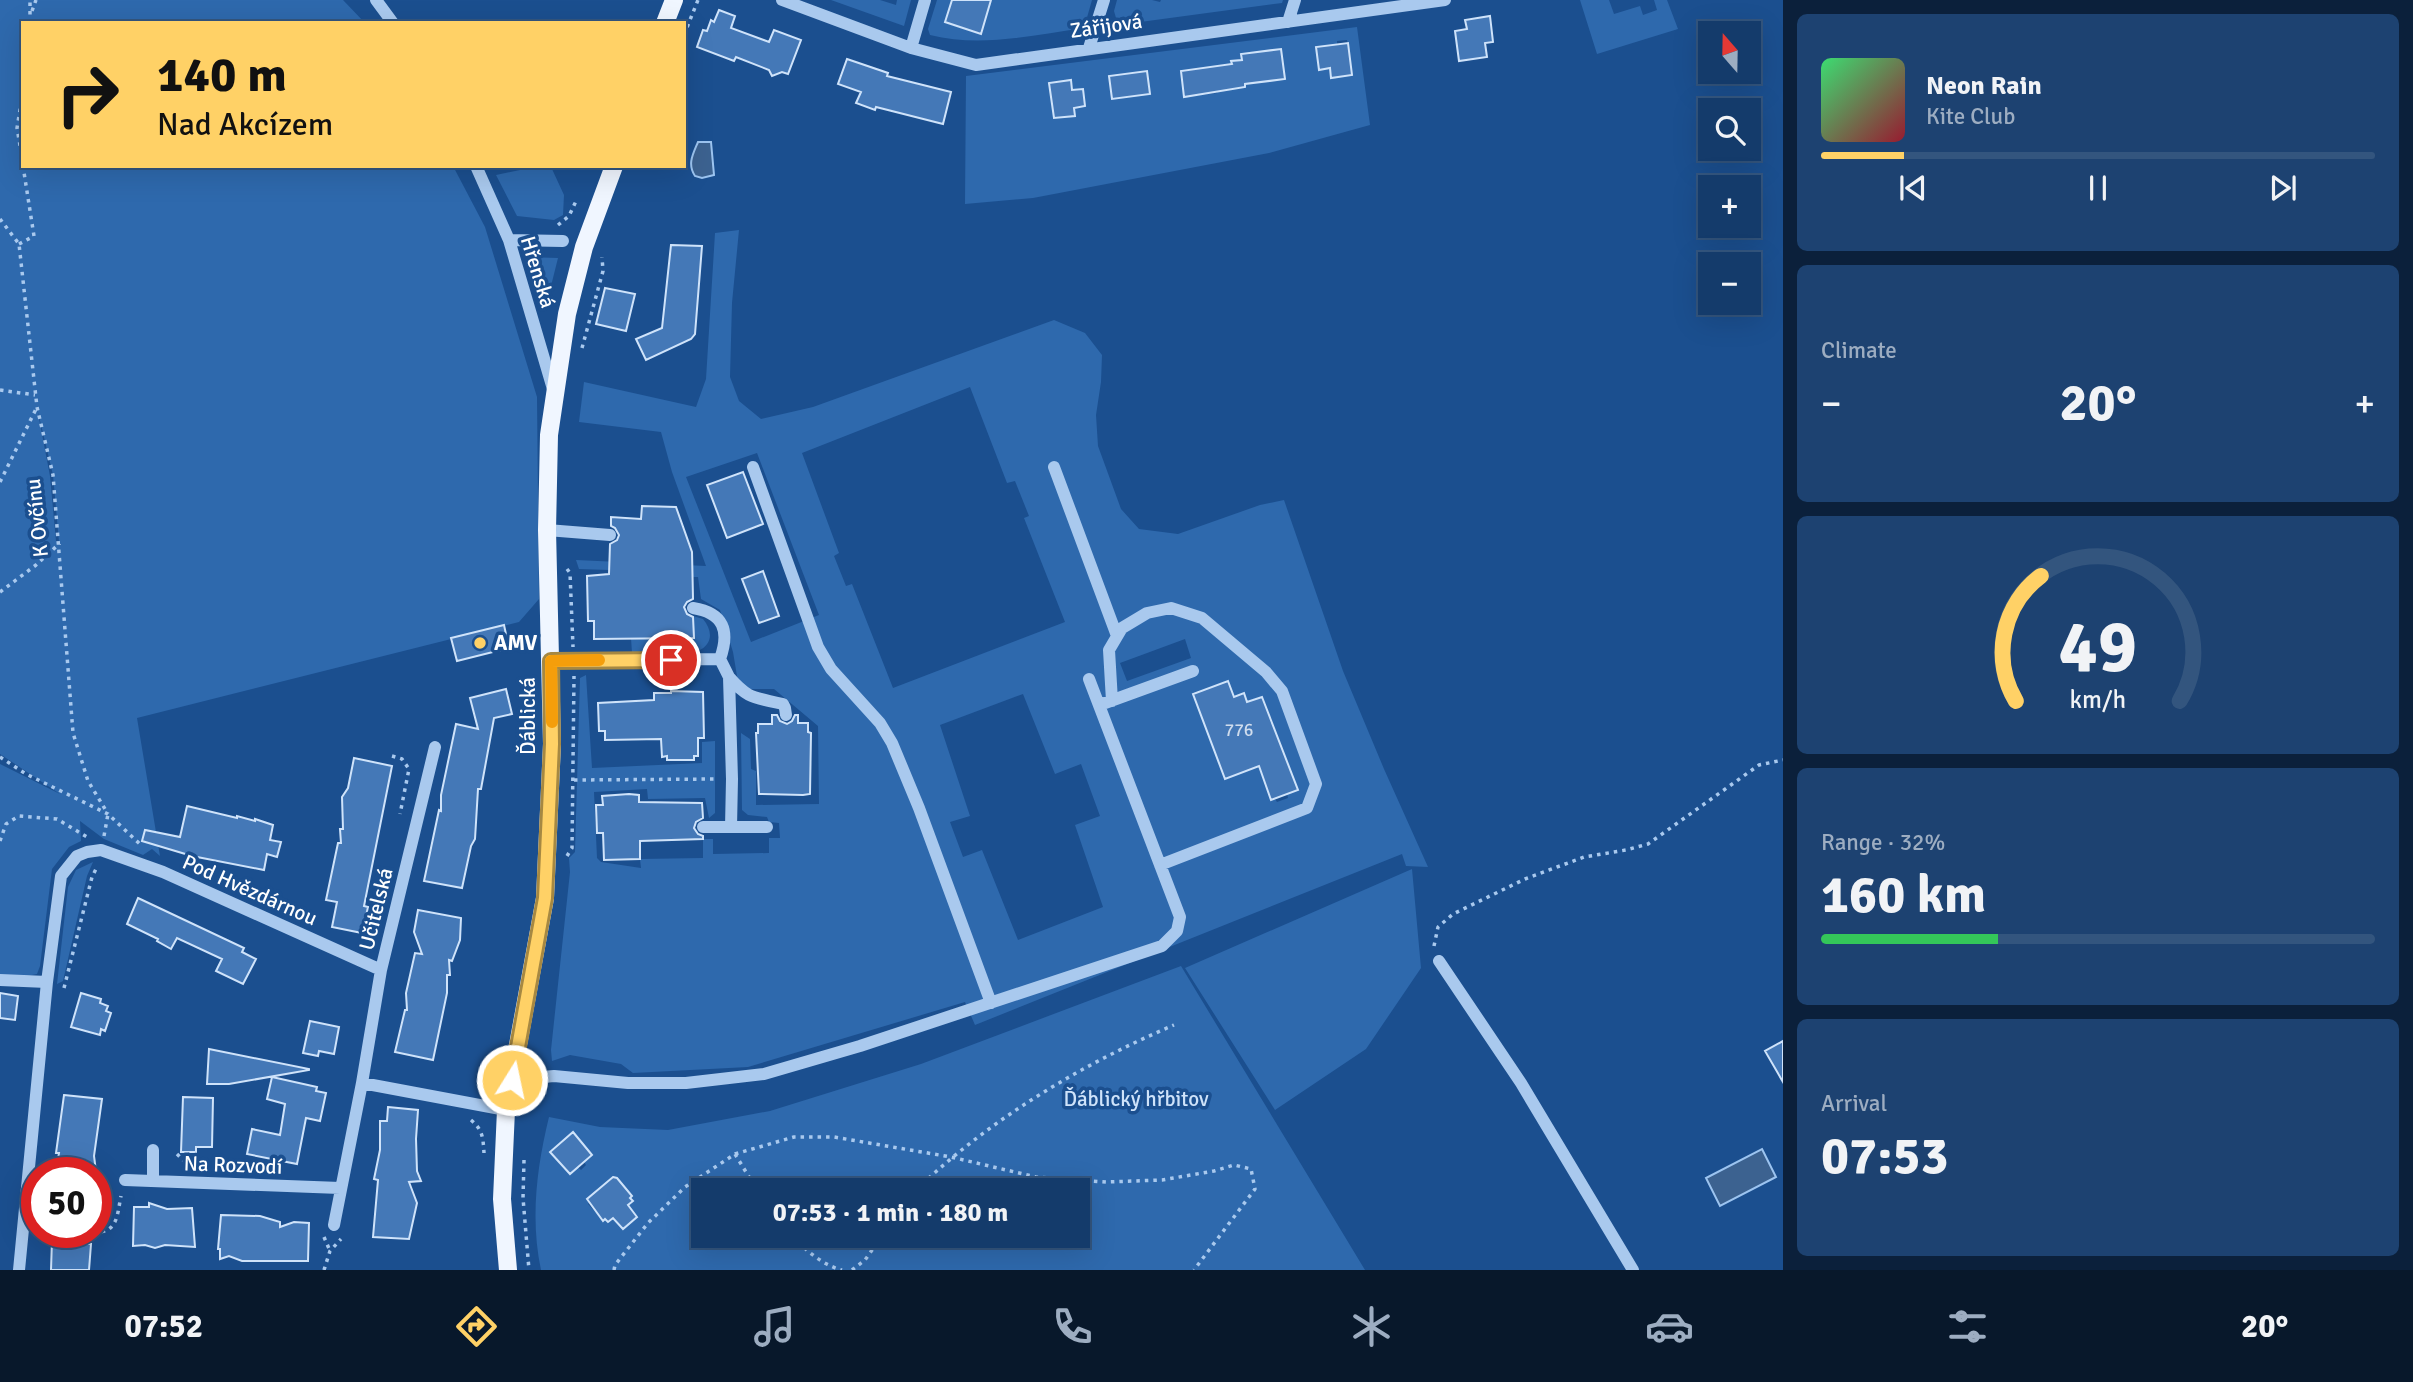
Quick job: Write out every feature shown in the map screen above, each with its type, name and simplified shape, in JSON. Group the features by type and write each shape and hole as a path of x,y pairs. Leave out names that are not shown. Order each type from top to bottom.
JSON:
{"main road":[{"path":"666,21 674,0"},
{"name":"Ďáblická","path":"508,1270 502,1199 506,1110 545,898 552,744 547,530 549,435 566,314 580,260 613,168"}],"street":[{"path":"376,0 392,21"},
{"name":"Zářijová","path":"782,0 911,48 976,65 1445,0"},
{"path":"911,48 925,0"},
{"path":"1089,48 1104,0"},
{"path":"1288,22 1295,0"},
{"name":"Hřenská","path":"477,168 509,240 554,393"},
{"path":"509,240 563,241"},
{"path":"753,467 818,647 831,669 880,723 892,743 919,808 991,1003"},
{"path":"1054,467 1117,636"},
{"path":"547,530 610,535"},
{"path":"693,608 709,611 719,618 724,633 724,647 720,659 729,677 741,691 754,699 783,704 786,715"},
{"path":"1105,703 1109,650 1122,628 1147,613 1171,608 1202,618 1266,672 1282,691 1316,783 1307,808 1160,865"},
{"path":"551,661 720,659"},
{"path":"1105,703 1193,671"},
{"path":"729,677 731,827"},
{"path":"512,1080 554,1076 628,1083 686,1083 764,1074 860,1046 1161,946 1177,931 1180,917 1105,703 1089,678"},
{"name":"Učitelská","path":"340,1226 340,1188 362,1083 381,970 435,747"},
{"path":"703,827 767,827"},
{"path":"19,1270 47,982 61,876 77,856 101,850"},
{"name":"Pod Hvězdárnou","path":"101,850 163,872 381,970"},
{"path":"1439,961 1521,1083 1633,1270"},
{"path":"0,980 47,982"},
{"path":"362,1083 506,1110"},
{"path":"153,1150 153,1181"},
{"name":"Na Rozvodí","path":"125,1180 340,1188"}],"path":[{"path":"30,0 30,21"},
{"path":"31,13 36,0"},
{"path":"686,30 698,0"},
{"path":"21,106 18,128 21,150"},
{"path":"0,219 19,244 34,236 23,168"},
{"path":"552,226 559,225 569,216 577,199"},
{"name":"K Ovčínu","path":"19,244 35,395 53,475 73,733 88,781 108,814"},
{"path":"0,390 35,395"},
{"path":"0,482 37,407"},
{"path":"0,592 60,543"},
{"path":"392,756 402,759 409,769 399,822"},
{"path":"0,757 26,775 108,814 99,863 92,877 63,992"},
{"path":"1439,961 1434,946 1438,927 1453,914 1525,879 1584,857 1648,844 1759,765 1783,760"},
{"path":"574,780 732,779"},
{"path":"0,841 6,824 19,816 57,818 93,840 101,850"},
{"path":"929,1178 951,1157 1068,1078 1136,1041 1174,1025"},
{"path":"467,1118 480,1127 484,1138 484,1163"},
{"path":"614,1270 615,1265 648,1223 685,1187 735,1154 794,1138 834,1137 951,1157 1037,1177 1106,1182 1162,1180 1234,1165 1251,1169 1255,1189 1194,1270"},
{"path":"735,1154 750,1178"},
{"path":"112,1225 125,1180"},
{"path":"324,1270 330,1251 341,1239 340,1226"},
{"path":"805,1248 833,1268 842,1270"},
{"path":"852,1270 865,1260 874,1248"}],"green space":[{"path":"0,0 343,0 363,21 21,21 21,168 454,168 485,227 537,397 539,599 519,622 137,718 160,856 152,849 143,855 104,839 80,821 81,841 69,847 52,869 37,974 0,975 0,764 60,794 0,754","holes":["37,408 53,475 59,542 56,541 50,476"]},
{"path":"831,0 880,0 896,5 897,0 911,0 904,26"},
{"path":"937,0 952,0 945,23 980,34 991,1 989,0 1092,0 1084,28 1007,39 968,40 930,35 928,29"},
{"path":"1117,0 1283,0 1282,3 1118,25 1114,11"},
{"path":"1580,0 1609,0 1614,14 1640,6 1643,15 1657,10 1654,0 1667,0 1678,29 1597,54"},
{"path":"1357,27 1370,125 1269,153 1033,198 965,204 966,76","holes":["1347,40 1352,75 1331,77 1330,68 1319,69 1337,45 1337,41","1281,49 1285,79 1245,84 1245,87 1235,89 1231,62 1242,60 1241,54","1213,67 1217,93 1184,97 1181,71","1147,71 1149,94 1112,99 1110,76","1050,83 1072,90 1083,89 1085,106 1074,108 1075,116 1054,118"]},
{"path":"552,169 564,195 563,215 554,220 517,216 496,175 520,170"},
{"path":"739,230 732,303 730,377 739,401 761,419 813,407 1054,320 1085,333 1102,355 1096,415 1098,446 1121,509 1139,529 1178,534 1260,505 1284,500 1343,671 1428,867 1406,866 1402,854 975,1025 965,1002 748,1067 633,1073 621,1064 570,1055 552,1061 570,872 569,858 575,852 580,678 586,675 592,768 702,763 702,742 715,741 715,813 709,818 705,798 648,799 647,789 594,792 597,858 601,862 641,868 640,859 703,858 703,839 713,839 713,854 769,853 769,838 780,838 779,823 769,822 767,817 748,815 742,810 741,733 750,739 751,769 756,771 756,805 819,804 818,726 774,689 749,689 738,682 733,652 720,610 701,599 698,577 640,577 640,571 579,569 576,560 706,566 672,472 661,432 579,422 584,382 696,407 706,379 715,233","holes":["970,387 1007,483 1015,481 1029,516 1024,518 1065,622 893,688 852,584 846,586 834,556 839,553 802,453","757,453 819,615 751,642 686,477","1185,639 1191,658 1127,681 1120,663","1227,681 1234,697 1244,693 1247,702 1263,697 1298,790 1287,794 1288,798 1277,802 1275,799 1271,800 1259,766 1225,779 1193,694","1023,694 1055,774 1081,764 1100,816 1075,825 1103,907 1018,940 982,850 963,857 950,822 970,816 940,725"]},
{"path":"526,257 558,258 544,308 539,303"},
{"path":"693,616 703,619 709,628 709,641 703,648 698,651 632,653 631,638 694,638"},
{"path":"93,862 87,876 63,981 57,984 68,887 76,870"},
{"path":"1412,869 1421,968 1366,1049 1275,1110 1185,968"},
{"name":"Ďáblický hřbitov","path":"1181,966 1365,1270 541,1270 536,1231 536,1193 549,1117 600,1127 668,1130 770,1111 921,1064","holes":["573,1132 592,1155 584,1162 586,1165 581,1170 578,1167 570,1174 550,1152","617,1179 632,1196 630,1198 633,1201 625,1202 637,1217 623,1229 610,1215 608,1222 603,1220 588,1204"]}],"shaded area":[{"path":"698,142 711,142 714,175 702,178 695,176 693,172 692,159"},
{"path":"1762,1149 1776,1177 1720,1206 1706,1178"}],"building":[{"path":"952,0 991,0 981,34 945,22"},
{"path":"719,10 735,16 731,28 769,42 774,30 801,40 788,74 782,72 772,76 769,70 736,57 734,61 697,47 703,30 707,31"},
{"path":"1490,16 1493,42 1485,43 1487,57 1459,61 1455,31 1467,29 1465,20"},
{"path":"1348,43 1352,75 1331,78 1330,68 1319,70 1316,47"},
{"path":"1281,49 1285,79 1184,97 1181,71 1232,64 1231,61 1242,60 1241,54"},
{"path":"847,59 888,73 887,76 951,92 943,124 876,107 875,110 856,103 861,92 838,84"},
{"path":"1147,71 1150,94 1112,99 1109,76"},
{"path":"1071,80 1072,90 1083,89 1085,106 1074,108 1075,116 1054,118 1049,83"},
{"path":"671,245 702,246 695,334 691,339 646,360 636,339 662,328"},
{"path":"605,288 635,294 626,331 596,324"},
{"path":"743,472 763,524 727,538 707,485"},
{"path":"642,506 676,507 692,552 693,599 684,607 687,614 693,617 694,638 594,639 594,621 588,621 587,576 609,574 610,544 617,540 619,535 611,526 611,517 641,519"},
{"path":"763,571 779,616 759,623 742,579"},
{"name":"AMV","path":"504,625 509,648 457,661 451,638"},
{"path":"1228,681 1234,697 1244,693 1247,702 1262,697 1298,790 1271,800 1259,766 1225,779 1193,694"},
{"path":"506,689 512,714 494,718 481,789 478,789 475,839 462,888 424,881 439,810 441,811 441,795 456,724 478,729 470,698"},
{"path":"703,692 704,738 698,738 698,756 694,756 694,760 667,760 667,756 662,757 661,739 605,740 605,731 599,731 598,703 654,700 654,693"},
{"path":"772,715 777,715 780,721 787,724 798,715 798,723 808,723 808,732 811,733 810,794 759,794 756,733 758,724 772,724"},
{"path":"354,758 392,766 364,906 368,907 362,933 332,927 337,902 326,900 338,843 341,843 342,797 348,788"},
{"path":"639,795 639,802 702,803 703,818 696,822 694,828 703,839 640,841 640,859 604,860 603,833 597,833 596,805 603,805 602,796"},
{"path":"187,806 273,825 270,840 281,842 277,857 267,854 264,870 192,856 142,841 145,830 180,837"},
{"path":"138,898 244,948 242,952 256,959 243,984 216,971 222,959 177,938 171,949 157,941 158,939 127,924"},
{"path":"418,910 461,918 460,940 452,961 449,960 450,975 447,975 447,993 433,1060 395,1052 407,1010 406,993 415,953 422,954 414,932"},
{"path":"0,993 18,996 15,1020 0,1018"},
{"path":"81,993 101,999 100,1003 108,1006 106,1011 111,1013 105,1031 101,1029 100,1035 71,1027"},
{"path":"310,1021 339,1027 334,1054 319,1051 318,1056 303,1053"},
{"path":"1783,1041 1783,1082 1765,1051"},
{"path":"209,1049 309,1070 229,1084 207,1084"},
{"path":"272,1077 317,1087 316,1091 326,1093 320,1121 306,1118 297,1164 247,1154 252,1129 280,1135 285,1104 267,1099"},
{"path":"64,1095 102,1099 94,1157 58,1157 59,1153 56,1153"},
{"path":"183,1097 213,1098 212,1147 196,1147 196,1152 181,1152"},
{"path":"388,1107 418,1110 417,1171 421,1181 409,1182 417,1203 409,1239 373,1237 378,1180 374,1179 380,1150 380,1121 387,1121"},
{"path":"573,1132 592,1155 570,1174 550,1152"},
{"path":"613,1177 617,1178 632,1196 630,1198 633,1201 628,1205 637,1217 623,1229 613,1218 608,1222 605,1219 603,1221 587,1199"},
{"path":"149,1203 167,1209 192,1208 195,1247 133,1246 134,1207 149,1207"},
{"path":"221,1215 260,1216 280,1222 280,1227 294,1222 309,1223 308,1261 242,1261 229,1256 220,1259 218,1249"},
{"path":"52,1248 91,1248 89,1270 51,1270"}],"slow traffic":[{"path":"552,722 551,661 599,660"}],"place":[{"name":"AMV","path":"480,643"}],"route":[{"path":"512,1080 545,898 552,744 551,661 671,660"}]}
